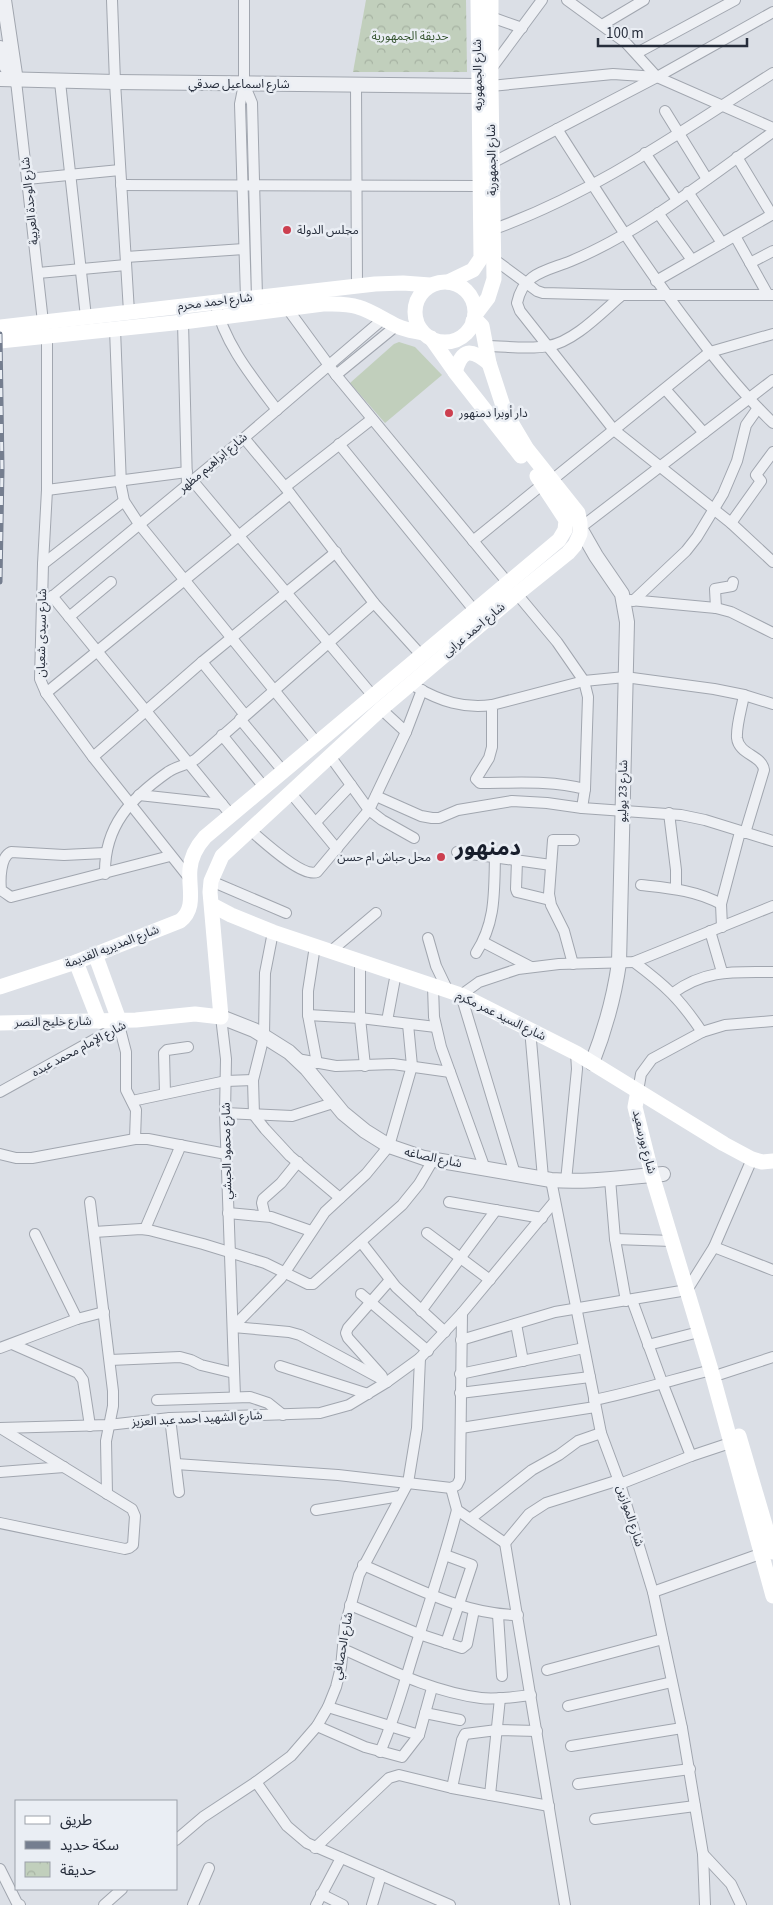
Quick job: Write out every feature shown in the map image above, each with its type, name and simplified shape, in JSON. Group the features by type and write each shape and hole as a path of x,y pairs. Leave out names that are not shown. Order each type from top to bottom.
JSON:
{"main road":[{"name":"شارع الجمهوريه","path":"448,282 472,270 479,262 481,253 480,186 485,86 478,0"},
{"name":"شارع الجمهورية","path":"474,318 491,292 494,279 492,163 485,86 491,69 491,0"},
{"name":"شارع احمد محرم","path":"0,341 86,317 357,286 403,282 430,285"},
{"path":"448,282 455,284 468,293 472,300 474,318 469,329 456,340 448,342 427,335 415,316 415,307 418,298 430,285 448,282"},
{"name":"شارع احمد محرم","path":"0,327 115,329 287,308 345,304 370,311 385,324 427,335"},
{"name":"شارع احمد عرابى","path":"212,905 211,880 222,856 381,709 416,687 554,546 565,530 566,520 563,513 502,405 489,363 482,326 474,318"},
{"name":"شارع احمد عرابى","path":"190,879 192,858 205,837 227,810 264,787 474,610 568,553 578,540 580,528 575,508 547,482 455,372 427,335"},
{"path":"455,372 460,358 466,353 475,353 489,363"},
{"path":"205,837 222,856"},
{"name":"شارع المديريه القديمة","path":"0,987 76,962 180,921 188,912 191,903 190,879"},
{"name":"شارع السيد عمر مكرم","path":"212,905 273,932 454,993 576,1053 696,1128 752,1159 762,1162 773,1161"},
{"name":"شارع محمود الحبشي","path":"212,905 221,1017"},
{"path":"95,954 119,1023"},
{"path":"76,962 99,1021"},
{"name":"شارع الإمام محمد عبده","path":"136,1020 182,1014 202,1014 221,1017"},
{"name":"شارع خليج النصر","path":"0,1023 99,1021 119,1023 136,1020"},
{"name":"شارع بورسعيد","path":"638,1091 645,1106 672,1241 713,1341 716,1372 730,1443 767,1553"},
{"name":"شارع بورسعيد","path":"658,1174 690,1285 699,1332 716,1372 767,1553 773,1596"}],"street":[{"name":"شارع الوحدة العربية","path":"4,0 16,81 45,329"},
{"path":"112,0 129,312"},
{"path":"244,0 244,84 240,101 244,249 251,298"},
{"path":"491,69 542,0"},
{"path":"567,0 637,53 657,77"},
{"path":"622,0 632,7"},
{"path":"602,25 644,0"},
{"path":"637,53 735,0"},
{"path":"492,163 657,77 773,12"},
{"path":"491,17 522,28"},
{"name":"شارع الوحدة العربية","path":"0,48 3,61 16,81"},
{"path":"485,86 613,74 657,77 773,130 738,157 626,235 577,258 540,272 526,283 517,300 517,307 614,430 731,523 773,562"},
{"path":"494,230 524,219 593,186 773,74"},
{"name":"شارع اسماعيل صدقي","path":"0,79 60,82 485,86"},
{"path":"60,82 86,317"},
{"path":"244,84 252,104 254,185 251,298"},
{"path":"356,84 357,286"},
{"path":"665,111 708,178"},
{"path":"557,130 666,295 749,399 773,423"},
{"path":"645,153 677,200"},
{"path":"656,281 772,214 738,157"},
{"path":"27,178 120,170"},
{"path":"121,185 480,186"},
{"path":"688,192 722,243"},
{"path":"658,213 692,260"},
{"path":"735,236 771,295"},
{"path":"38,273 81,269 126,261 244,249"},
{"path":"750,263 773,251"},
{"path":"494,260 543,293 771,295"},
{"path":"486,346 548,347 567,339 622,295"},
{"path":"215,302 218,317 244,365 277,410"},
{"path":"287,308 336,375 558,642 584,681 588,697 582,808"},
{"path":"183,322 189,479 373,696"},
{"path":"384,336 380,330 385,324"},
{"path":"336,375 384,336 385,324"},
{"name":"شارع ابراهيم مظهر","path":"42,605 139,524 189,479 244,438 330,365 385,324"},
{"name":"شارع سيدى شعبان","path":"45,329 47,490 40,679 46,693 93,758 190,879"},
{"path":"115,329 120,481 124,502 139,524 317,742"},
{"path":"473,541 710,352 773,334"},
{"path":"580,528 773,380"},
{"path":"665,389 704,434"},
{"path":"628,600 686,551 714,510 731,478 746,425 758,408"},
{"path":"46,693 238,536 339,444 372,419"},
{"path":"244,438 288,490 374,603 421,655"},
{"path":"339,444 474,610"},
{"path":"731,523 761,481 756,475 773,452"},
{"path":"47,490 120,481 189,479"},
{"path":"43,564 124,502"},
{"name":"شارع 23 يوليو","path":"580,528 596,556 628,600 619,963 611,1010 604,1035 592,1063"},
{"path":"93,758 202,662 336,552"},
{"path":"69,617 111,582"},
{"path":"716,608 715,589 732,586 733,582"},
{"path":"52,596 227,810"},
{"path":"628,600 716,608 731,612 773,633"},
{"path":"105,874 105,853 112,831 129,803 169,772 189,764 374,603"},
{"path":"202,662 283,771"},
{"path":"250,830 286,859 311,874 317,872 369,810 406,732 416,687 461,706 478,707 584,681 625,678 714,689 744,695 773,704"},
{"path":"722,927 721,904 764,767 761,762 743,750 737,738 744,695"},
{"path":"492,704 492,747 485,765 477,777 478,783 563,784 584,789"},
{"path":"381,709 406,732"},
{"path":"222,734 264,787"},
{"path":"330,756 369,810 382,820 414,838"},
{"path":"316,822 351,785"},
{"path":"290,792 337,849"},
{"path":"139,795 227,810"},
{"path":"376,796 421,816 432,818 440,818 458,810 512,801 582,808 669,813 693,817 773,841"},
{"path":"669,813 676,870 676,889"},
{"path":"573,964 564,931 553,910 549,888 553,840 574,840"},
{"path":"105,853 64,855 11,852 4,859 0,886 4,894 10,897 170,856"},
{"path":"457,852 551,865"},
{"path":"476,953 483,942 490,924 494,901 495,857"},
{"path":"517,860 516,889 518,892 550,900"},
{"path":"211,880 286,913"},
{"path":"641,885 676,889 708,898 721,904"},
{"path":"454,993 498,974 531,967 634,962 773,906"},
{"path":"331,951 376,913"},
{"path":"710,931 722,972"},
{"path":"273,932 265,973 264,1036 253,1080 254,1115 271,1136 340,1198"},
{"path":"428,938 436,966 454,993 515,1174"},
{"path":"483,942 531,967"},
{"path":"315,946 308,991 308,1015 316,1063"},
{"path":"360,961 360,1018 365,1066"},
{"path":"634,962 673,993 687,1009 702,1032"},
{"path":"673,993 694,980 722,972 773,972"},
{"path":"387,1021 396,973"},
{"path":"433,986 436,1027 441,1047 485,1169"},
{"path":"308,1015 360,1018 436,1027"},
{"name":"شارع الصاغه","path":"221,1017 243,1024 297,1059 333,1103 365,1131 406,1154 485,1169 566,1181 658,1174"},
{"name":"شارع محمود الحبشي","path":"221,1017 226,1081 226,1154 235,1397"},
{"path":"638,1091 641,1074 652,1059 702,1032 725,1025 773,1021"},
{"path":"119,1023 126,1052 126,1090 136,1110 135,1139"},
{"name":"شارع الإمام محمد عبده","path":"0,1092 119,1023"},
{"path":"233,1328 285,1273 325,1212 366,1174 389,1146 412,1066 408,1024"},
{"name":"شارع الموازين","path":"530,1029 547,1179 555,1201 601,1433 619,1482 653,1592 690,1768 694,1806 703,1854 705,1905"},
{"path":"165,1094 164,1053 167,1050 188,1047"},
{"path":"566,1181 577,1069 576,1053"},
{"path":"297,1059 336,1066 393,1064 450,1072"},
{"path":"132,1101 226,1081 253,1080"},
{"path":"225,1113 292,1116 333,1103"},
{"path":"0,1154 16,1158 32,1158 135,1139 148,1139 226,1154"},
{"path":"145,1230 181,1145"},
{"path":"461,1340 555,1312 629,1300 690,1285 714,1247 752,1159"},
{"path":"94,1232 145,1230 230,1252 265,1263 308,1284 316,1283 411,1195 433,1160"},
{"path":"265,1216 263,1199 298,1162"},
{"path":"610,1179 615,1239 629,1300 692,1456"},
{"name":"شارع الشهيد احمد عبد العزيز","path":"1,1428 90,1426 170,1418 330,1411 349,1405 387,1382 424,1354 446,1332 555,1201"},
{"path":"90,1202 110,1360 113,1406 106,1441 107,1494"},
{"path":"449,1202 542,1218"},
{"path":"421,1311 496,1210"},
{"path":"228,1212 285,1220 312,1231"},
{"path":"427,1233 490,1280"},
{"path":"35,1234 77,1319"},
{"path":"615,1239 672,1241"},
{"path":"361,1242 390,1280 421,1311 446,1332"},
{"path":"714,1247 773,1270"},
{"path":"387,1382 346,1336 348,1328 390,1280"},
{"path":"361,1294 424,1354 417,1428 408,1483"},
{"path":"0,1348 77,1319 104,1312"},
{"path":"176,1464 338,1474 451,1488 457,1485 460,1479 462,1313"},
{"path":"516,1324 523,1361"},
{"path":"233,1328 289,1332 300,1335 387,1382"},
{"path":"648,1345 699,1332"},
{"path":"12,1344 78,1373 83,1380 90,1426"},
{"path":"460,1374 584,1348"},
{"path":"110,1360 180,1357 201,1365 234,1373"},
{"path":"461,1428 594,1404 662,1382 716,1372 773,1357"},
{"path":"280,1366 368,1394"},
{"path":"460,1393 590,1377"},
{"path":"157,1400 235,1397 260,1399 283,1414"},
{"path":"170,1418 179,1492"},
{"path":"0,1523 129,1548 133,1545 134,1539 134,1511 1,1428"},
{"path":"470,1519 532,1470 559,1455 578,1441 601,1433"},
{"path":"505,1543 529,1514 546,1503 619,1482 730,1443"},
{"path":"0,1472 64,1467"},
{"name":"شارع الحصافي","path":"178,1838 203,1817 291,1756 302,1746 317,1726 328,1707 336,1687 350,1606 363,1565 408,1483"},
{"path":"380,1752 391,1727 445,1555 457,1510 451,1488"},
{"path":"316,1510 400,1496"},
{"path":"457,1510 505,1543 565,1905"},
{"path":"653,1592 767,1553"},
{"path":"445,1555 472,1565 446,1643"},
{"path":"363,1565 474,1610 498,1615 518,1615"},
{"path":"350,1606 419,1634 462,1648 466,1647 474,1610"},
{"path":"498,1615 502,1676"},
{"path":"547,1670 663,1639"},
{"path":"343,1649 432,1688 475,1697 500,1698 531,1695"},
{"path":"568,1706 672,1682"},
{"path":"317,1726 365,1748 402,1757 419,1735 432,1688"},
{"path":"490,1795 500,1698"},
{"path":"328,1707 419,1735"},
{"path":"425,1713 460,1720"},
{"path":"571,1746 682,1728"},
{"path":"452,1788 463,1736 469,1733 497,1730 537,1731"},
{"path":"578,1784 690,1768"},
{"path":"315,1848 389,1778 399,1775 452,1788 550,1806"},
{"path":"256,1782 287,1826 315,1848 450,1905"},
{"path":"595,1819 694,1806"},
{"path":"703,1854 731,1884 741,1905"},
{"path":"316,1905 341,1858"},
{"path":"193,1905 209,1868"},
{"path":"0,1869 20,1905"},
{"path":"372,1905 381,1875"},
{"path":"104,1905 121,1890"},
{"path":"321,1894 343,1905"}],"green space":[{"name":"حديقة الجمهورية","path":"366,0 466,0 467,72 353,72"},
{"path":"399,342 415,347 442,375 385,423 350,383 394,344"}],"railway":[{"path":"0,334 2,469 0,582"}],"place":[{"name":"مجلس الدولة","path":"287,230"},
{"name":"دار أوبرا دمنهور","path":"449,413"},
{"name":"محل حباش ام حسن","path":"441,857"}],"district":[{"name":"دمنهور","path":"488,848"}]}
